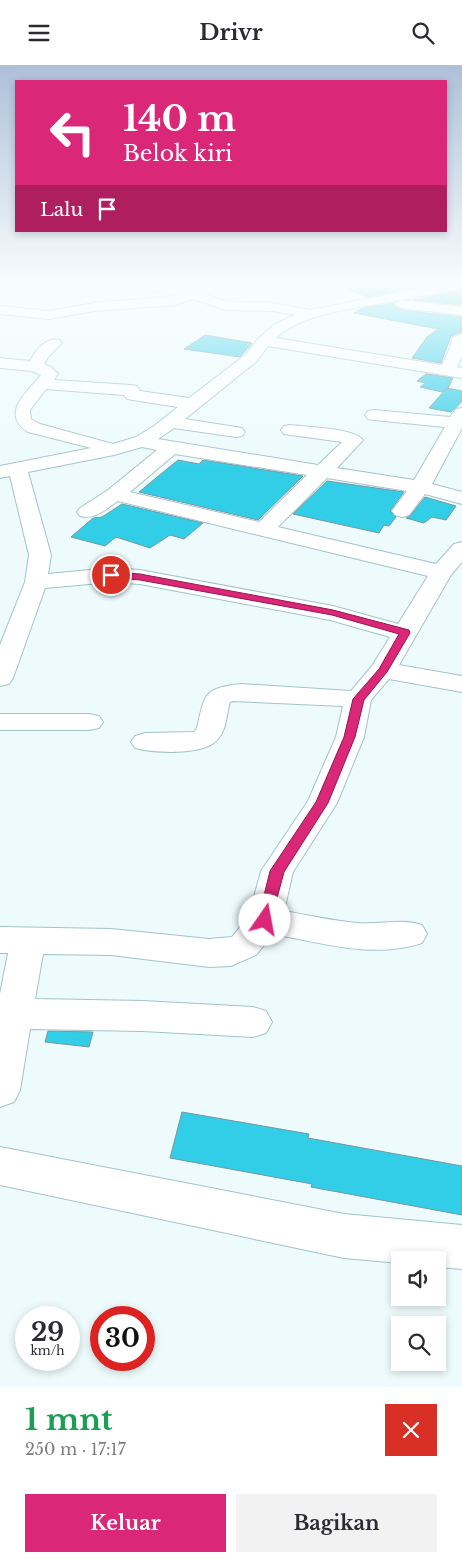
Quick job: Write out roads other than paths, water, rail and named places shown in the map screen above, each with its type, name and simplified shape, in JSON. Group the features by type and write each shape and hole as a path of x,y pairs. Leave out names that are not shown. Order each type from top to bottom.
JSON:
{"street":[{"path":"35,366 41,355 52,345"},
{"path":"0,678 36,582 40,555 9,470 114,449 142,441 171,422 251,358 261,345"},
{"path":"287,345 454,372 458,345"},
{"path":"0,363 35,366 50,374 44,384 21,407 20,416 24,423 34,428 114,449"},
{"path":"44,384 131,390 133,395 192,404"},
{"path":"374,415 458,418 421,487 402,511"},
{"path":"171,422 236,432"},
{"path":"265,528 354,441 352,438 290,430"},
{"path":"142,441 171,448 421,487 462,499"},
{"path":"87,512 115,494 171,448"},
{"path":"115,494 265,528 441,572"},
{"path":"0,1090 14,1014 14,940 111,943 209,953 231,952 244,946 265,920 277,871 322,803 350,737 358,699 383,670 441,572 462,549"},
{"path":"36,582 111,575 140,577 333,613 405,633"},
{"path":"383,670 462,684"},
{"path":"145,742 203,739 208,735 217,700 226,693 241,692 358,699"},
{"path":"0,722 89,722"},
{"path":"265,920 356,936 386,937 410,935"},
{"path":"14,1014 143,1016 254,1022"},
{"path":"0,1166 344,1237 462,1247"}]}
